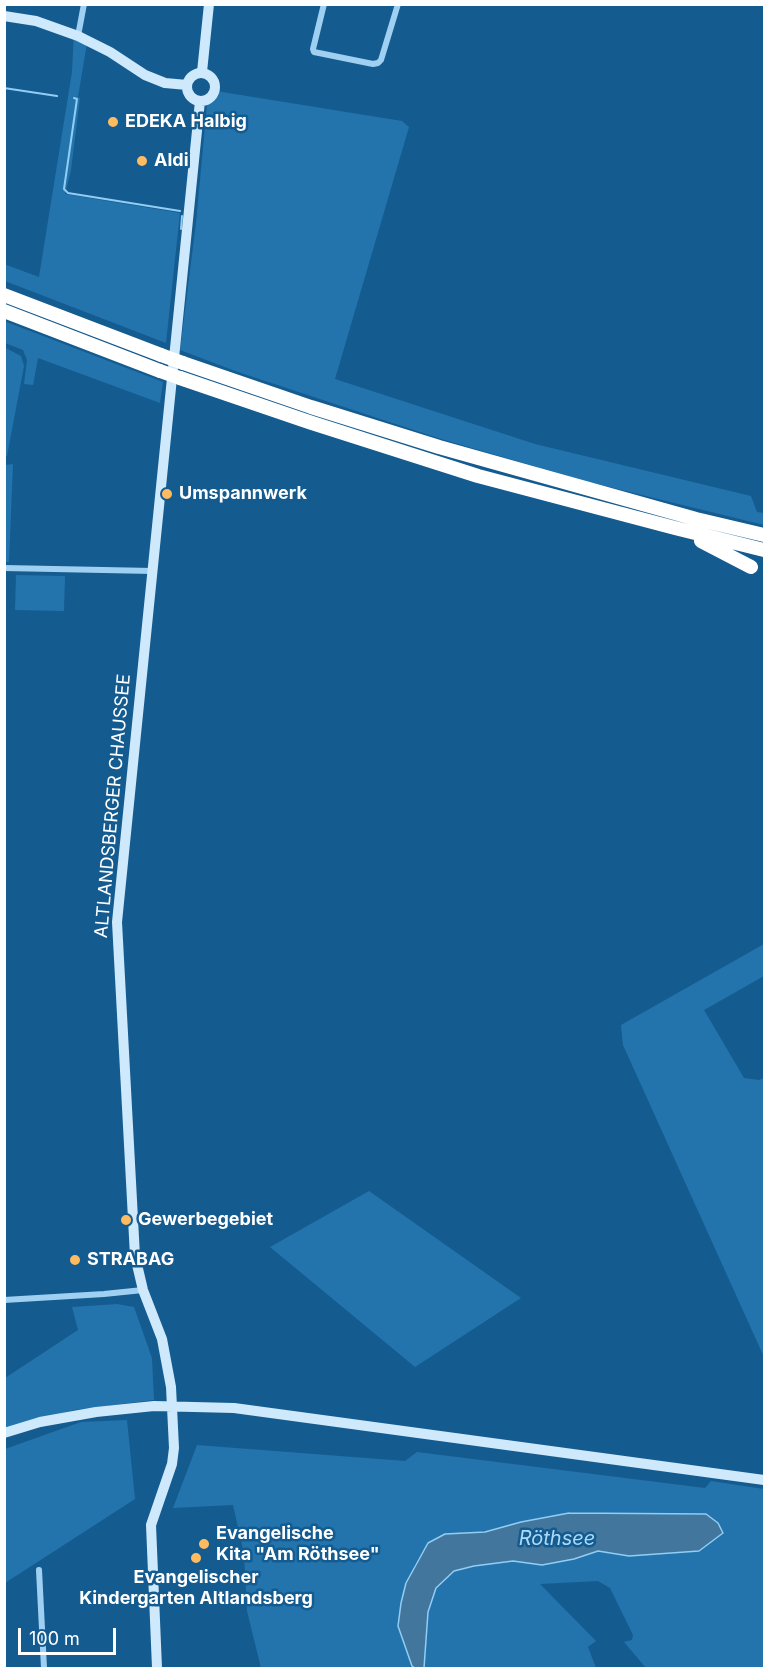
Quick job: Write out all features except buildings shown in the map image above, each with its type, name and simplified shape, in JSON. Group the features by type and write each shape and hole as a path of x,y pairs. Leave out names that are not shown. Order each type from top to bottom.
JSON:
{"highway":[{"path":"4,295 183,363 439,447 765,535"},
{"path":"4,311 180,378 478,476 765,550"},
{"path":"718,524 765,527"},
{"path":"675,528 751,567"}],"street":[{"path":"78,36 84,4"},
{"path":"202,72 209,4"},
{"path":"324,4 314,52 373,64 381,60 398,4"},
{"path":"4,16 36,21 78,36 110,52 145,75 165,83 187,85"},
{"path":"202,72 210,75 215,86 210,98 200,101 189,95 187,85 193,75 202,72"},
{"name":"ALTLANDSBERGER CHAUSSEE","path":"158,1668 151,1525 172,1464 174,1448 171,1387 162,1339 137,1271 133,1238 116,941 200,101"},
{"path":"4,568 153,572"},
{"path":"4,1300 143,1290"},
{"path":"4,1433 40,1422 96,1412 154,1406 234,1408 765,1480"},
{"path":"39,1570 44,1668"}],"shaded area":[{"path":"74,32 87,43 78,97 80,98 71,170 65,194 180,213 166,343 5,281 4,264 39,277 72,72"},
{"path":"216,91 402,121 409,127 335,379 535,444 751,496 757,512 764,513 764,525 589,482 441,439 235,371 180,350 196,223 207,105"},
{"path":"4,321 163,382 160,403 38,358 33,385 24,384 27,360 23,350 5,343"},
{"path":"4,347 21,356 24,366 7,456 4,456"},
{"path":"13,464 9,562 5,562 5,465"},
{"path":"16,575 65,576 64,611 15,610"},
{"path":"764,944 764,976 704,1010 744,1078 759,1080 764,1078 764,1357 623,1045 621,1025"},
{"path":"369,1191 521,1298 415,1367 270,1247"},
{"path":"117,1304 134,1307 152,1358 154,1400 74,1410 5,1429 5,1378 78,1330 72,1307"},
{"path":"127,1420 135,1499 5,1583 5,1449 81,1422"},
{"path":"197,1445 405,1461 417,1452 705,1488 711,1481 764,1489 764,1668 646,1668 624,1642 632,1640 633,1635 610,1588 598,1581 540,1584 596,1641 588,1647 596,1668 423,1668 428,1612 436,1588 454,1571 513,1561 542,1565 574,1559 598,1551 629,1556 705,1514 569,1513 521,1522 485,1532 445,1534 428,1543 414,1566 412,1666 415,1668 261,1668 247,1611 244,1554 233,1505 173,1508"}],"water":[{"name":"Röthsee","path":"569,1513 706,1514 718,1523 723,1533 699,1551 629,1556 598,1551 574,1559 542,1565 513,1561 454,1571 436,1588 428,1612 424,1668 412,1666 398,1626 406,1583 428,1543 445,1534 485,1532 521,1522"}],"waterway":[{"path":"4,88 57,96"},
{"path":"74,98 77,99 64,189 68,193 180,211"},
{"path":"181,229 182,216"}],"place":[{"name":"EDEKA Halbig","path":"113,122"},
{"name":"Aldi","path":"142,161"},
{"name":"Umspannwerk","path":"167,494"},
{"name":"Gewerbegebiet","path":"126,1220"},
{"name":"STRABAG","path":"75,1260"},
{"name":"Evangelische Kita \"Am Röthsee\"","path":"204,1544"},
{"name":"Evangelischer Kindergarten Altlandsberg","path":"196,1558"}]}
